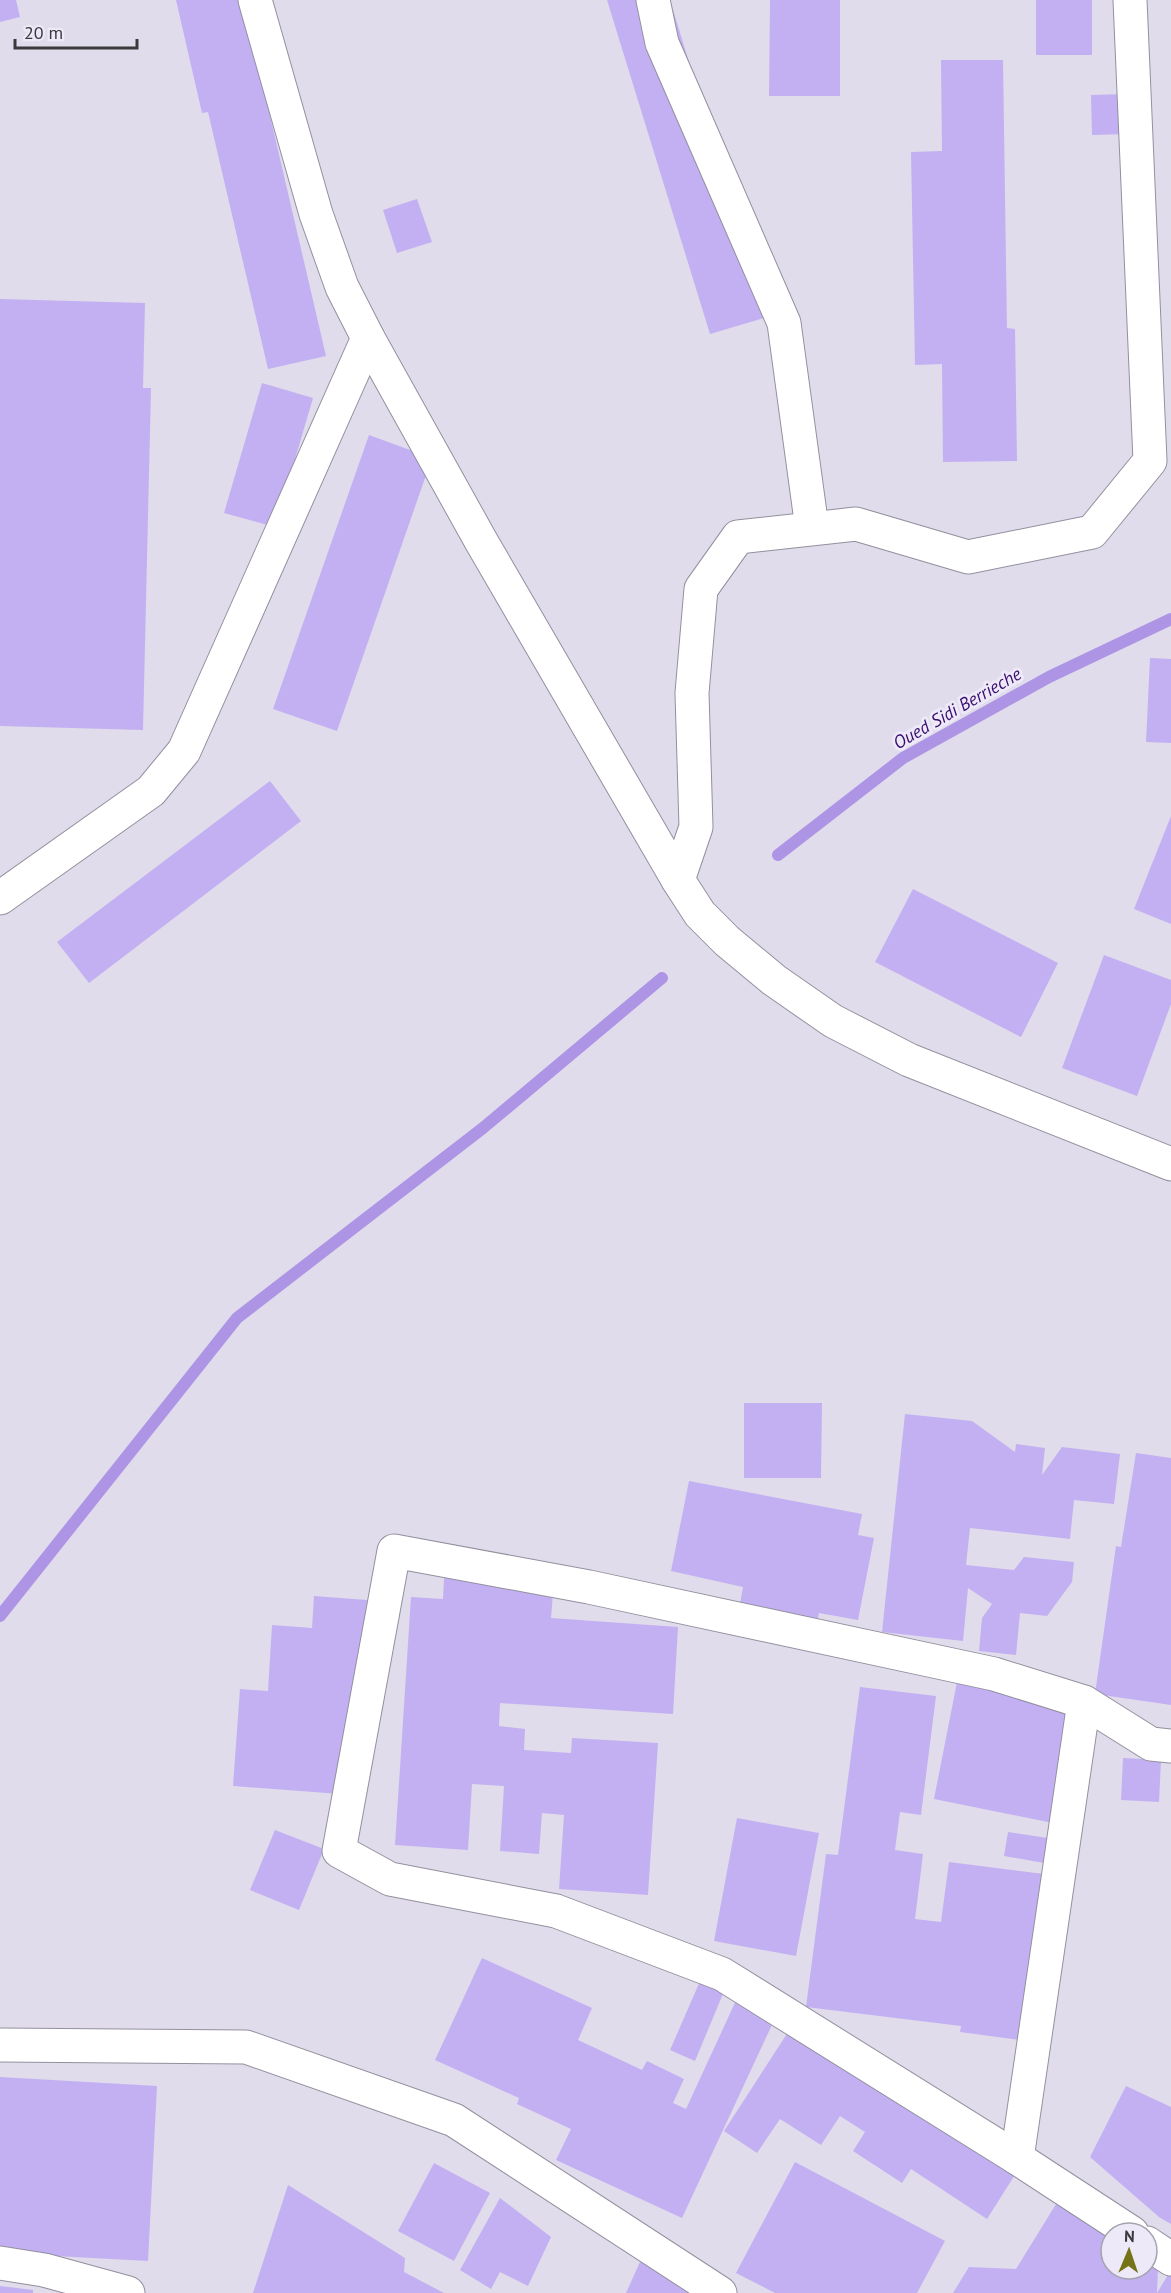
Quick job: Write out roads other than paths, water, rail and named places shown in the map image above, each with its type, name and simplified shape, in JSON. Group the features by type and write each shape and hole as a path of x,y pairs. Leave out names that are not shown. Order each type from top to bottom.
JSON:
{"street":[{"path":"255,0 316,214 342,287 481,541 700,914 727,941 774,980 833,1021 909,1060 1171,1164"},
{"path":"653,0 662,43 784,323 812,528"},
{"path":"678,880 696,827 692,693 701,589 738,537 856,524 968,557 1092,532 1150,461 1130,0"},
{"path":"0,897 151,790 184,751 368,338"},
{"path":"1114,2221 722,1974 556,1911 390,1879 339,1851 394,1551 589,1587 971,1669 1084,1702 1150,1744 1171,1746"},
{"path":"1017,2158 1084,1702"},
{"path":"0,2044 246,2047 454,2120 720,2293"},
{"path":"0,2263 44,2270 128,2293"}],"waterway":[{"name":"Oued Sidi Berrieche","path":"778,855 903,758 1049,677 1171,619"},
{"path":"0,1616 237,1318 483,1128 662,978"}]}
